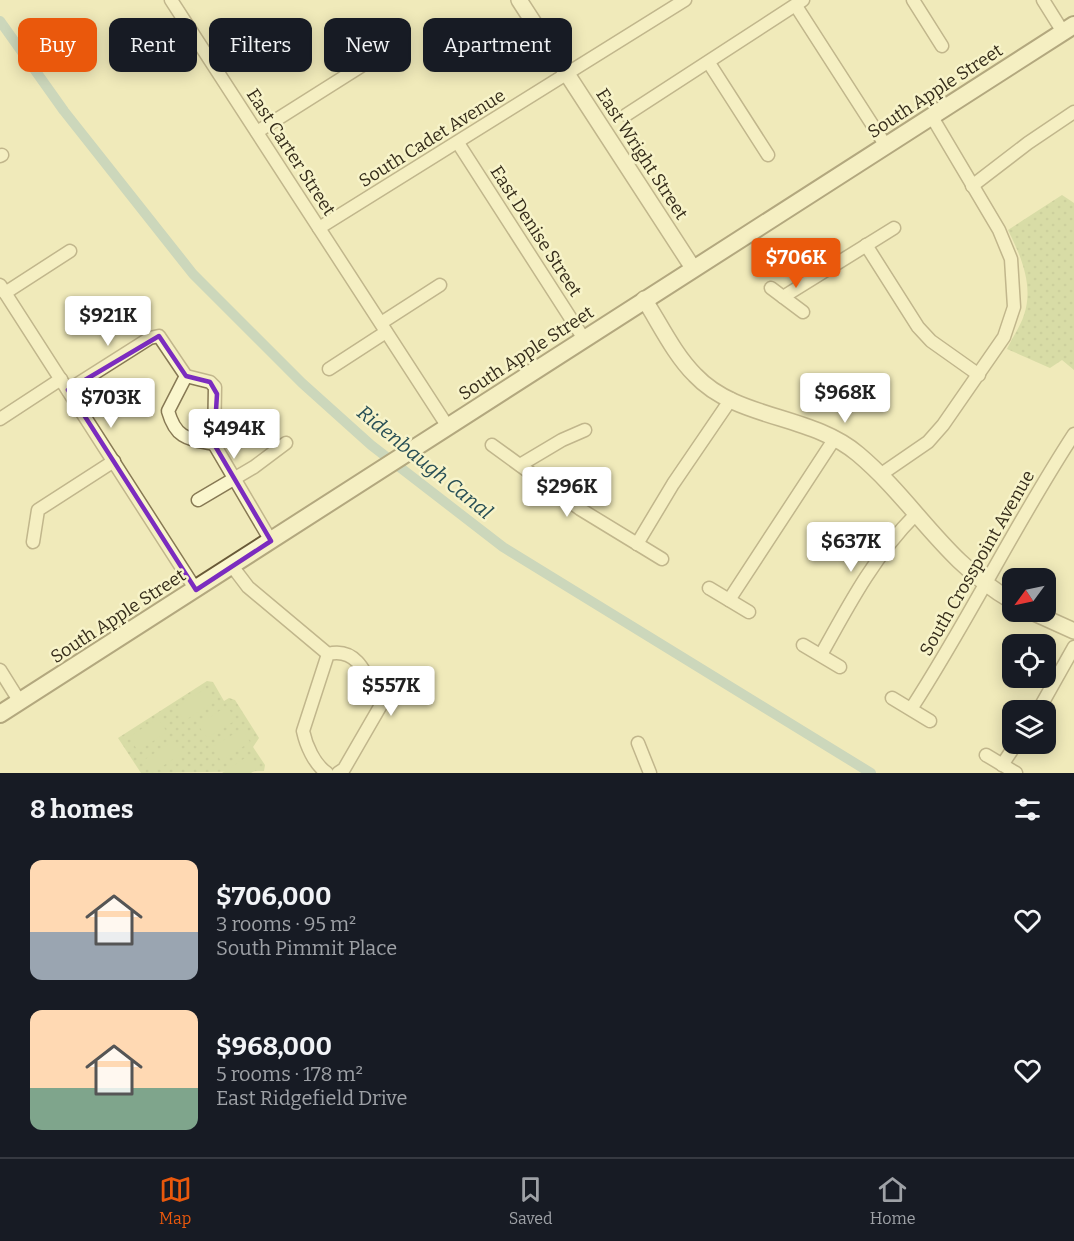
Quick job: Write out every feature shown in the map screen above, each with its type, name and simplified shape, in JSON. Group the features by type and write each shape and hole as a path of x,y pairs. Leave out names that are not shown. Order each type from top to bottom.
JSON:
{"main road":[{"name":"South Apple Street","path":"0,714 1069,28"}],"street":[{"name":"East Carter Street","path":"171,0 448,427"},
{"name":"East Wright Street","path":"519,0 693,268"},
{"name":"South Cadet Avenue","path":"319,228 685,0"},
{"path":"913,0 942,46"},
{"path":"1043,0 1069,28"},
{"path":"626,115 800,3 885,146"},
{"path":"708,63 768,154"},
{"path":"257,132 352,72"},
{"path":"972,186 1028,143 1074,112"},
{"path":"880,475 928,442 979,375 1009,326 1014,307 1011,259 999,230 932,117"},
{"name":"East Denise Street","path":"458,143 584,339"},
{"path":"783,297 894,228"},
{"path":"866,245 918,327 931,341 979,375"},
{"path":"69,251 2,289 196,590"},
{"path":"329,369 440,285"},
{"path":"771,288 803,312"},
{"path":"644,299 695,376 731,399 835,438 880,475 947,551 984,584 1002,594"},
{"path":"0,419 150,338 159,336 186,376 210,382 215,387 214,444 271,541"},
{"path":"186,376 168,411 172,426 189,439 214,444"},
{"path":"637,544 673,484 731,399"},
{"path":"520,465 562,440 585,430"},
{"name":"South Crosspoint Avenue","path":"911,709 947,654 984,584 1074,434"},
{"path":"729,600 835,438"},
{"path":"198,500 254,467 286,443"},
{"path":"492,445 580,509 662,559"},
{"path":"33,542 38,510 114,461"},
{"path":"821,655 882,553 915,515"},
{"path":"232,566 248,587 328,654"},
{"path":"709,588 749,612"},
{"path":"1054,622 1074,631"},
{"path":"803,645 840,667"},
{"path":"1044,700 1074,647"},
{"path":"328,654 340,651 351,654 381,705 344,769 338,773"},
{"path":"327,773 315,759 305,741 303,731 328,654"},
{"path":"0,670 20,702"},
{"path":"892,698 930,721"},
{"path":"638,743 650,773"},
{"path":"1002,765 1009,754"},
{"path":"986,755 1016,773"}],"highlighted area":[{"path":"159,336 186,376 210,382 217,394 214,444 271,541 196,590 68,390"}],"green space":[{"path":"1062,195 1074,203 1074,370 1062,360 1050,368 1007,349 1024,315 1028,293 1025,271 1008,230"},
{"path":"207,681 213,682 224,701 229,698 235,700 259,738 253,747 265,765 264,771 141,773 118,738"},
{"path":"205,689 214,702 184,721 176,707"},
{"path":"227,706 236,720 207,738 198,725"},
{"path":"158,718 167,732 138,751 129,737"},
{"path":"242,729 250,742 221,761 212,747"},
{"path":"173,741 181,754 152,773 144,760"},
{"path":"248,756 256,770 251,773 222,773"}],"waterway":[{"name":"Ridenbaugh Canal","path":"0,21 64,111 193,274 302,383 371,445 503,547 871,773"}]}
